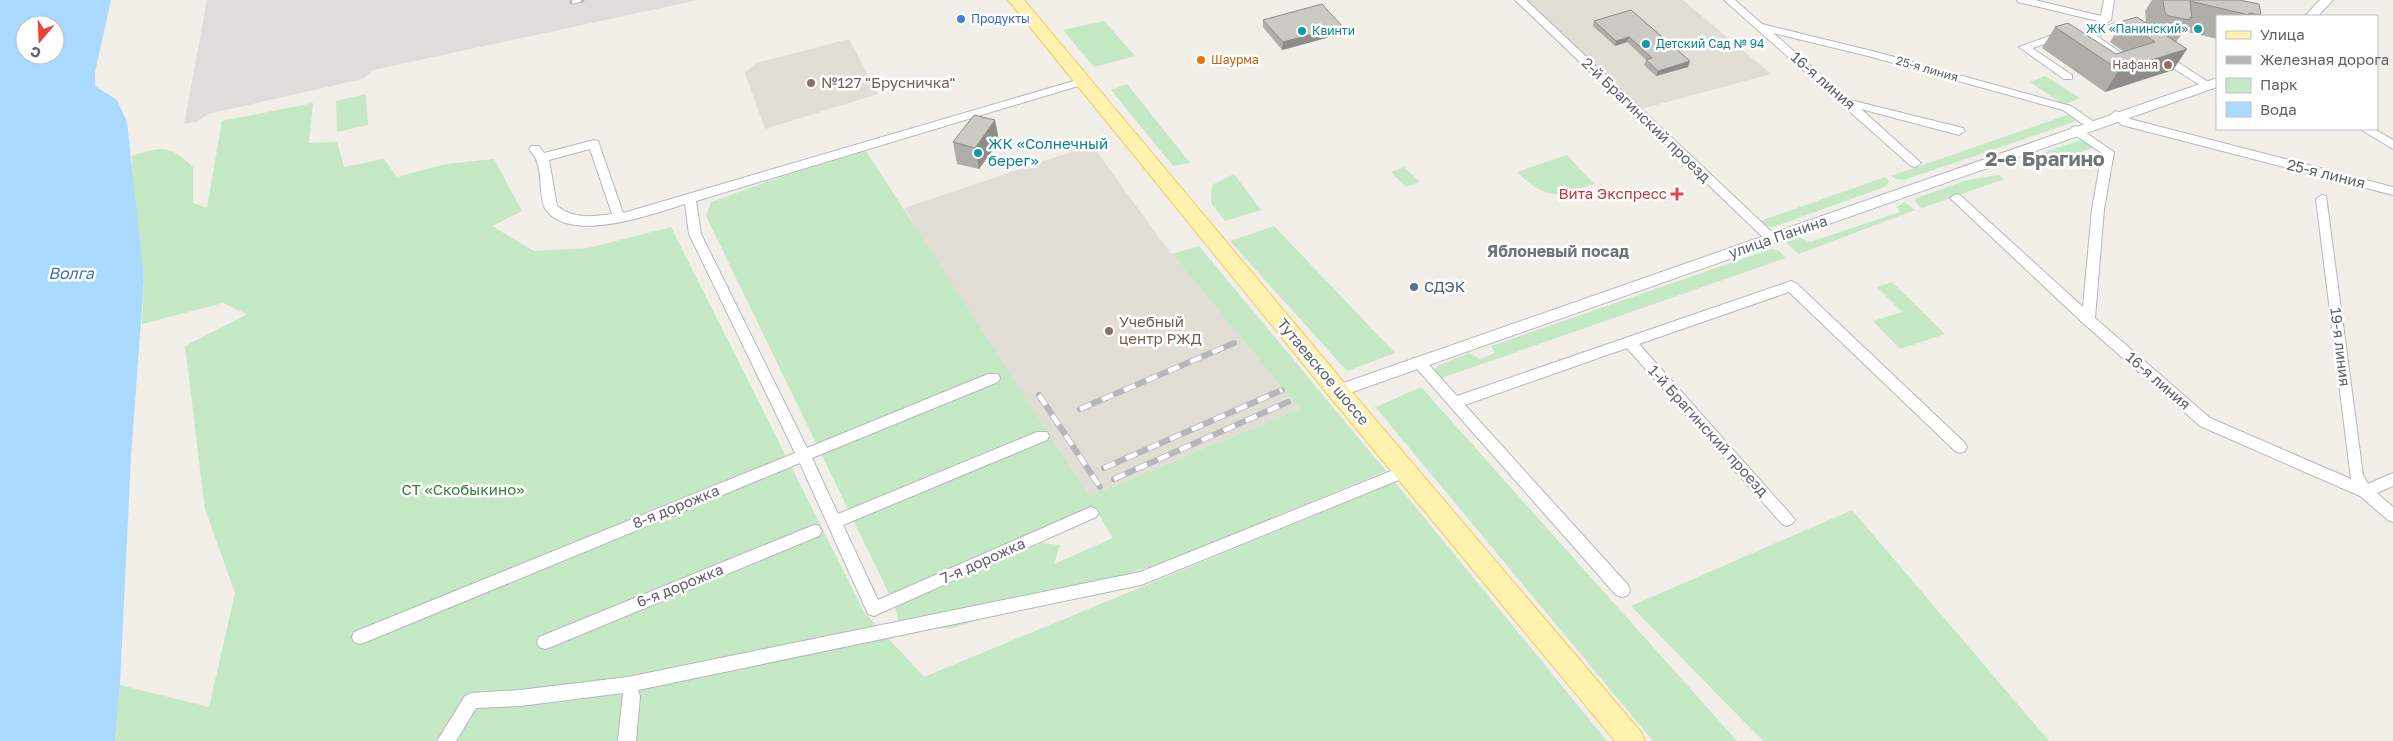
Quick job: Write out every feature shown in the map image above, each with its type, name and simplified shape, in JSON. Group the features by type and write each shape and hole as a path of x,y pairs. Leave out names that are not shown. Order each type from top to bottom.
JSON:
{"main road":[{"name":"Тутаевское шоссе","path":"1016,0 1338,391 1632,741"}],"street":[{"name":"2-й Брагинский проезд","path":"1520,0 1772,239"},
{"name":"16-я линия","path":"1729,0 1847,102 1915,164"},
{"path":"2022,0 2106,20 2109,0"},
{"path":"2312,15 2327,0"},
{"name":"25-я линия","path":"1758,26 1872,54 2067,108 2091,124"},
{"path":"2095,63 2119,55 2089,35 2114,26 2150,49 2212,83"},
{"path":"2068,77 2024,48 2055,37 2071,47"},
{"path":"619,218 594,144 538,154 551,208 563,217 576,221 619,218 690,199 1084,81"},
{"name":"улица Панина","path":"1338,391 1772,239 2116,115 2212,83"},
{"path":"1847,102 1959,131"},
{"name":"25-я линия","path":"2116,115 2126,122 2393,191"},
{"path":"2076,130 2108,152 2098,209 2088,320"},
{"path":"2368,130 2393,145"},
{"name":"16-я линия","path":"1956,198 2088,320 2205,422 2365,492 2393,516"},
{"path":"690,199 695,234 834,522 1042,436"},
{"name":"19-я линия","path":"2322,200 2356,475 2365,492"},
{"path":"1454,403 1790,286 1960,447"},
{"name":"1-й Брагинский проезд","path":"1628,342 1787,520"},
{"path":"1418,362 1622,590"},
{"name":"8-я дорожка","path":"360,638 993,378"},
{"path":"446,741 471,701 520,698 628,685 1141,578 1406,472"},
{"path":"2365,492 2393,479"},
{"name":"7-я дорожка","path":"834,522 874,609 1091,513"},
{"name":"6-я дорожка","path":"545,642 814,531"},
{"path":"627,741 632,696 628,685"}],"shaded area":[{"path":"207,0 698,0 373,70 363,79 208,114 196,122 184,124"},
{"path":"1525,0 1683,0 1771,74 1641,109"},
{"name":"№127 \"Брусничка\"","path":"849,39 878,94 765,129 745,73 756,63"},
{"name":"Учебный центр РЖД","path":"1092,145 1163,243 1300,409 1089,496 904,208"}],"green space":[{"path":"1104,21 1135,56 1094,67 1063,30"},
{"path":"2045,76 2080,98 2064,105 2030,82"},
{"path":"1127,84 1190,163 1173,166 1111,90"},
{"path":"366,94 368,125 337,132 336,101"},
{"name":"СТ «Скобыкино»","path":"313,103 309,143 337,142 344,167 384,159 397,177 446,164 494,159 522,211 492,226 534,251 588,248 671,227 864,612 924,677 1395,482 1607,741 115,741 120,685 209,707 235,593 205,509 185,346 247,314 223,303 142,324 144,279 133,188 132,156 159,149 172,151 178,155 193,167 193,203 207,208 222,121"},
{"path":"2070,114 2075,119 2074,122 1904,180 1891,176"},
{"path":"2081,140 2095,147 2040,166 2033,161 2050,150"},
{"path":"866,151 1089,496 1300,409 1172,254 1199,246 1386,471 1165,562 953,628 900,630 895,607 1041,543 1060,545 1054,564 1113,538 1097,511 893,602 706,216 711,202 795,172"},
{"path":"1567,155 1594,184 1571,192 1553,194 1536,188 1517,172"},
{"path":"1404,167 1420,182 1406,187 1391,172"},
{"path":"1234,174 1261,210 1225,221 1211,203 1212,185"},
{"path":"1999,175 2004,179 1922,208 1915,202 1916,198 1967,180"},
{"path":"1885,177 1889,181 1887,186 1773,227 1766,226 1760,221"},
{"path":"1904,202 1915,210 1799,254 1783,240 1796,236 1810,242 1900,212 1897,207"},
{"path":"1274,226 1395,353 1347,371 1230,241"},
{"path":"1771,249 1779,251 1786,258 1436,380 1433,371 1439,365 1469,353 1480,359 1495,353 1491,346"},
{"path":"1892,282 1945,334 1900,349 1873,321 1902,312 1877,287"},
{"path":"1421,387 1737,741 1653,741 1372,403 1376,407"},
{"path":"1852,510 2049,741 1763,741 1631,606"}],"water":[{"name":"Волга","path":"0,0 111,0 95,72 95,86 117,100 127,122 144,279 131,457 120,685 115,741 0,741"}],"building":[{"path":"2163,0 2239,0 2259,4 2261,15 2249,13 2249,15 2190,1 2192,18 2190,17 2190,20 2169,16 2165,13"},
{"name":"Квинти","path":"1322,4 1342,26 1283,42 1263,20"},
{"name":"Детский Сад № 94","path":"1631,10 1690,61 1658,71 1646,60 1652,58 1629,37 1616,41 1594,21"},
{"path":"2137,17 2187,49 2119,70 2055,27 2068,23 2116,54 2155,42 2123,21"},
{"path":"974,115 995,120 975,148 953,142"}],"railway":[{"path":"572,2 582,0"},
{"path":"1080,409 1234,343"},
{"path":"1104,468 1282,390"},
{"path":"1039,395 1100,487"},
{"path":"1114,479 1288,402"}],"place":[{"name":"Продукты","path":"961,19"},
{"name":"ЖК «Панинский»","path":"2198,29"},
{"name":"Квинти","path":"1302,31"},
{"name":"Детский Сад № 94","path":"1646,44"},
{"name":"Шаурма","path":"1201,60"},
{"name":"Нафаня","path":"2168,65"},
{"name":"№127 \"Брусничка\"","path":"811,83"},
{"name":"ЖК «Солнечный берег»","path":"978,153"},
{"name":"Вита Экспресс","path":"1677,194"},
{"name":"СДЭК","path":"1414,287"},
{"name":"Учебный центр РЖД","path":"1109,331"}],"district":[{"name":"2-е Брагино","path":"2045,159"},
{"name":"Яблоневый посад","path":"1558,251"}]}
